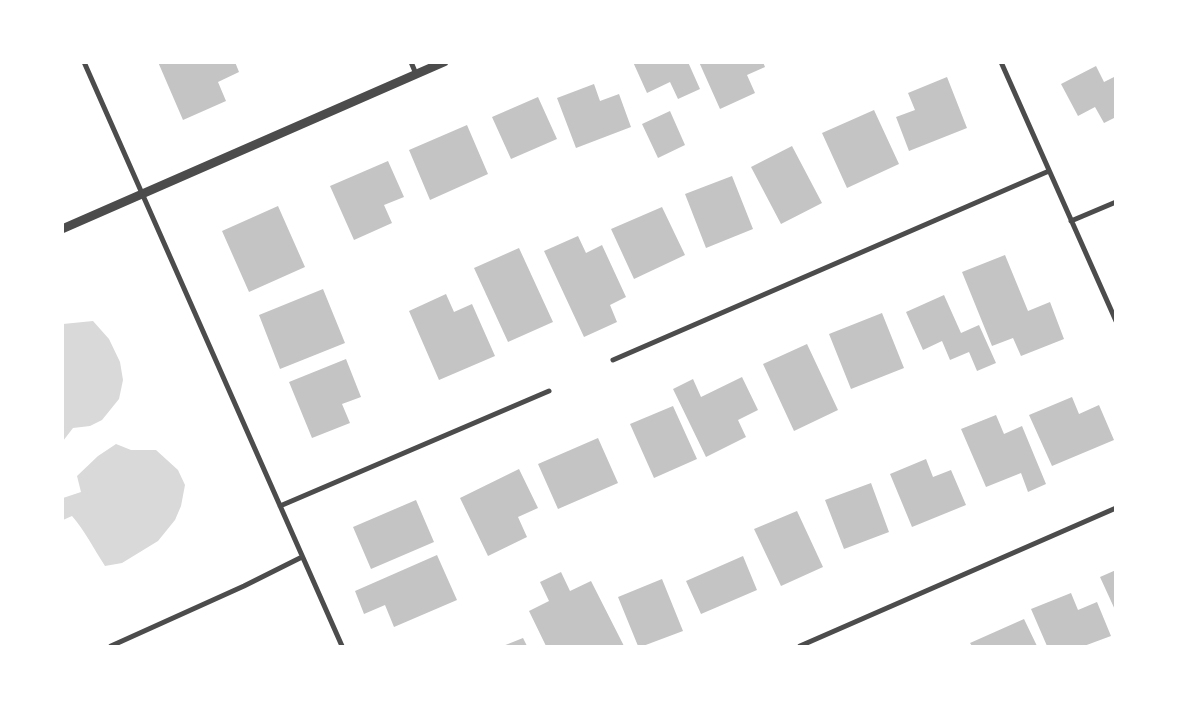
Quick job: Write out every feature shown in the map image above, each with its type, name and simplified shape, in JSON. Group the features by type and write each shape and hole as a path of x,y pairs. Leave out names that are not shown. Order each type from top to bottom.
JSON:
{"street":[{"path":"84,62 342,646"},
{"path":"411,62 416,74"},
{"path":"62,229 444,62"},
{"path":"1001,62 1116,321"},
{"path":"614,360 1049,172"},
{"path":"1071,221 1116,202"},
{"path":"280,506 549,391"},
{"path":"800,646 1116,508"},
{"path":"111,646 244,586 302,557"}],"shaded area":[{"path":"93,321 109,339 120,362 123,380 119,399 102,420 90,426 73,428 63,441 63,324"},
{"path":"116,444 131,450 156,450 178,470 185,485 181,506 175,520 158,541 122,563 105,566 72,516 63,520 63,498 81,492 77,476 98,456"}],"building":[{"path":"158,62 235,62 239,72 218,82 226,101 183,120"},
{"path":"633,62 688,62 700,89 678,99 670,82 647,93"},
{"path":"699,62 763,62 765,67 747,75 755,93 720,109"},
{"path":"1096,66 1104,82 1116,76 1116,117 1104,123 1095,107 1078,116 1061,84"},
{"path":"947,77 967,128 909,151 896,117 915,110 908,93"},
{"path":"594,84 600,101 619,94 631,127 576,148 557,98"},
{"path":"538,97 557,139 511,159 492,117"},
{"path":"874,110 899,164 847,188 822,133"},
{"path":"670,111 685,145 658,158 642,124"},
{"path":"467,125 488,174 430,200 409,150"},
{"path":"792,146 822,203 781,224 751,167"},
{"path":"388,161 404,197 384,205 392,223 354,240 330,186"},
{"path":"732,176 753,229 706,248 685,194"},
{"path":"278,206 305,267 249,292 222,231"},
{"path":"662,207 685,255 634,279 611,229"},
{"path":"578,236 586,253 602,245 626,297 610,305 617,322 584,337 544,251"},
{"path":"519,248 553,322 508,342 474,268"},
{"path":"1005,255 1028,311 1050,302 1064,339 1021,356 1013,338 992,346 962,272"},
{"path":"323,289 345,343 280,369 259,315"},
{"path":"446,294 454,312 472,304 495,356 439,380 409,311"},
{"path":"944,295 961,333 979,325 996,363 977,371 969,352 950,360 942,341 923,350 906,312"},
{"path":"882,313 904,368 851,389 829,334"},
{"path":"807,344 838,410 794,431 763,364"},
{"path":"346,359 361,397 342,404 350,423 312,438 289,382"},
{"path":"742,377 758,410 738,420 746,437 706,457 673,389 693,379 701,397"},
{"path":"1072,397 1079,414 1099,405 1114,440 1052,466 1029,415"},
{"path":"673,406 697,459 654,478 630,424"},
{"path":"996,415 1004,434 1022,426 1046,484 1028,492 1021,473 986,487 961,429"},
{"path":"598,438 618,483 558,509 538,464"},
{"path":"926,459 933,477 951,470 966,505 912,527 890,474"},
{"path":"519,469 538,508 518,517 527,537 488,556 460,498"},
{"path":"871,483 889,532 844,549 825,500"},
{"path":"416,500 434,542 371,569 353,527"},
{"path":"797,511 823,567 781,586 754,529"},
{"path":"437,555 457,600 394,627 385,605 364,614 355,591"},
{"path":"743,556 757,590 701,614 686,581"},
{"path":"1116,570 1116,612 1100,577"},
{"path":"561,572 570,591 591,581 624,646 546,646 529,611 549,601 540,582"},
{"path":"662,579 683,631 643,646 638,646 618,597"},
{"path":"1071,593 1078,610 1097,602 1111,636 1084,646 1047,646 1031,609"},
{"path":"1024,619 1037,646 972,646 970,643"},
{"path":"523,638 527,646 503,646"}]}
